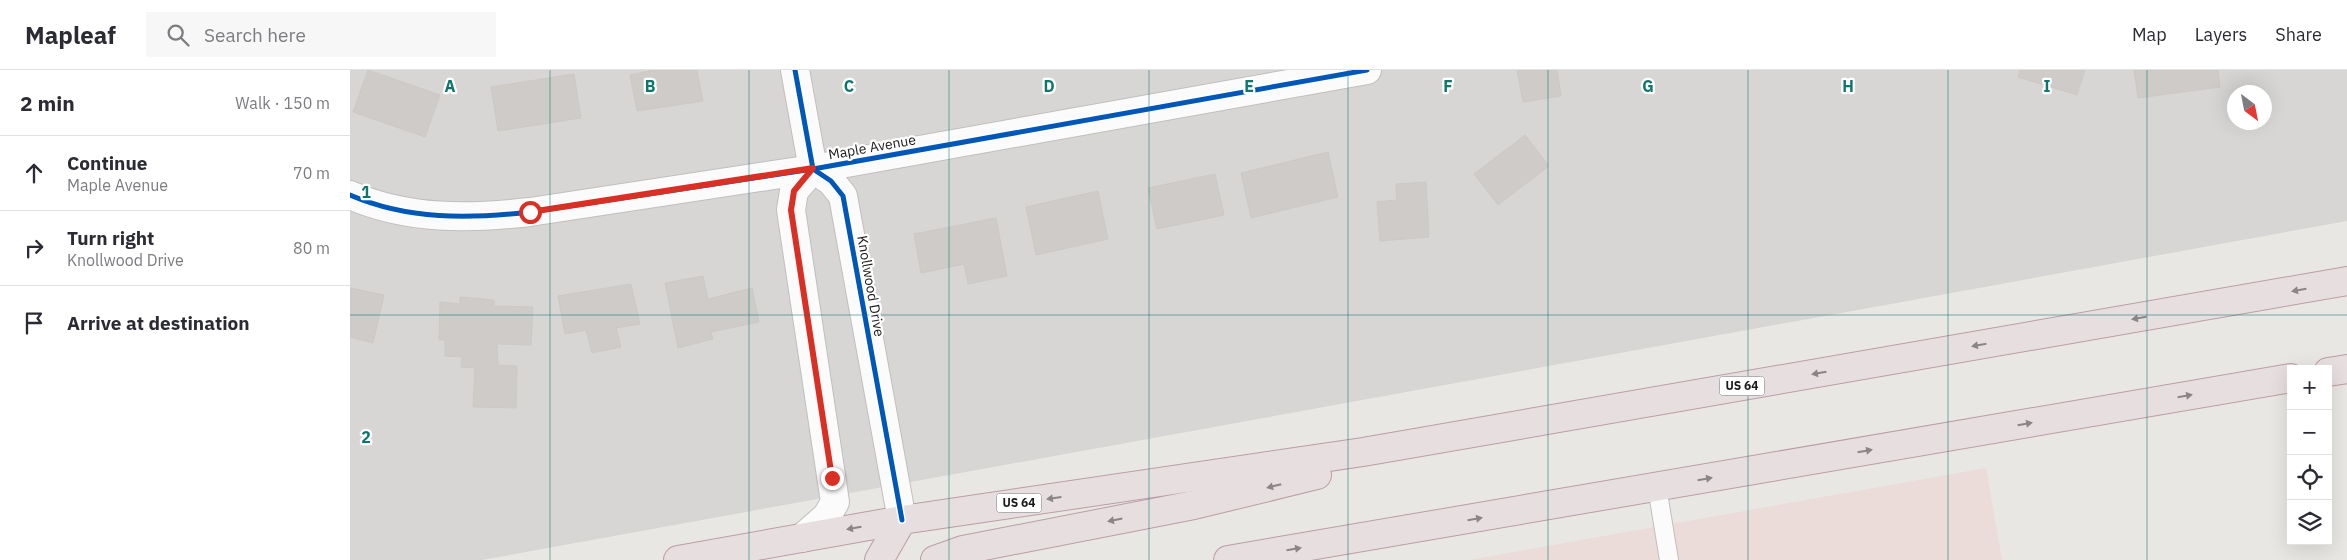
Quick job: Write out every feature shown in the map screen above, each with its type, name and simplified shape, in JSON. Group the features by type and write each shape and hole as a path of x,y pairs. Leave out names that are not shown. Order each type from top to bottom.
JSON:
{"highway":[{"name":"US 64","path":"678,560 902,520 1421,442 2347,282"},
{"path":"2332,371 2347,369"},
{"path":"1228,560 2287,379"},
{"path":"935,560 963,550 1203,503 1355,466 1421,442"},
{"path":"878,560 902,520"}],"street":[{"path":"795,70 813,168 794,191 791,210 835,502 827,516 802,538"},
{"name":"Maple Avenue","path":"350,195 402,212 486,217 813,168 1367,70"},
{"name":"Knollwood Drive","path":"813,168 831,181 843,196 902,520"}],"lane":[{"path":"1657,487 1669,560"}],"shaded area":[{"path":"350,70 2347,70 2347,221 482,560 350,560"},
{"path":"1986,468 2002,560 1469,560"}],"building":[{"path":"368,70 440,95 425,137 353,112"},
{"path":"654,70 697,70 703,101 637,111 630,75"},
{"path":"1517,70 1557,70 1561,96 1523,102"},
{"path":"2020,70 2085,70 2077,95 2018,77"},
{"path":"2134,70 2218,70 2220,87 2138,98"},
{"path":"574,74 581,118 498,131 491,87"},
{"path":"1525,135 1549,166 1498,205 1474,174"},
{"path":"1328,152 1338,197 1251,218 1241,173"},
{"path":"1215,174 1224,215 1157,229 1148,188"},
{"path":"1426,182 1429,237 1380,241 1377,202 1397,200 1396,184"},
{"path":"1098,191 1108,239 1036,255 1026,207"},
{"path":"996,218 1007,276 968,284 964,264 921,273 914,234"},
{"path":"703,276 708,299 752,288 759,322 711,332 713,339 678,348 665,283"},
{"path":"631,284 640,324 616,328 621,347 592,353 586,330 565,334 558,296"},
{"path":"350,288 384,295 373,343 350,337"},
{"path":"460,297 494,300 494,306 533,307 531,345 497,344 498,365 517,366 516,408 473,407 475,368 461,367 462,357 445,356 445,340 439,340 440,302 460,304"}],"cycle path":[{"path":"795,70 813,169 831,181 843,196 902,520"},
{"path":"350,195 394,209 439,216 484,216 530,212 813,169 1367,70"}],"route":[{"path":"530,212 813,168 794,191 791,210 832,478"}]}
